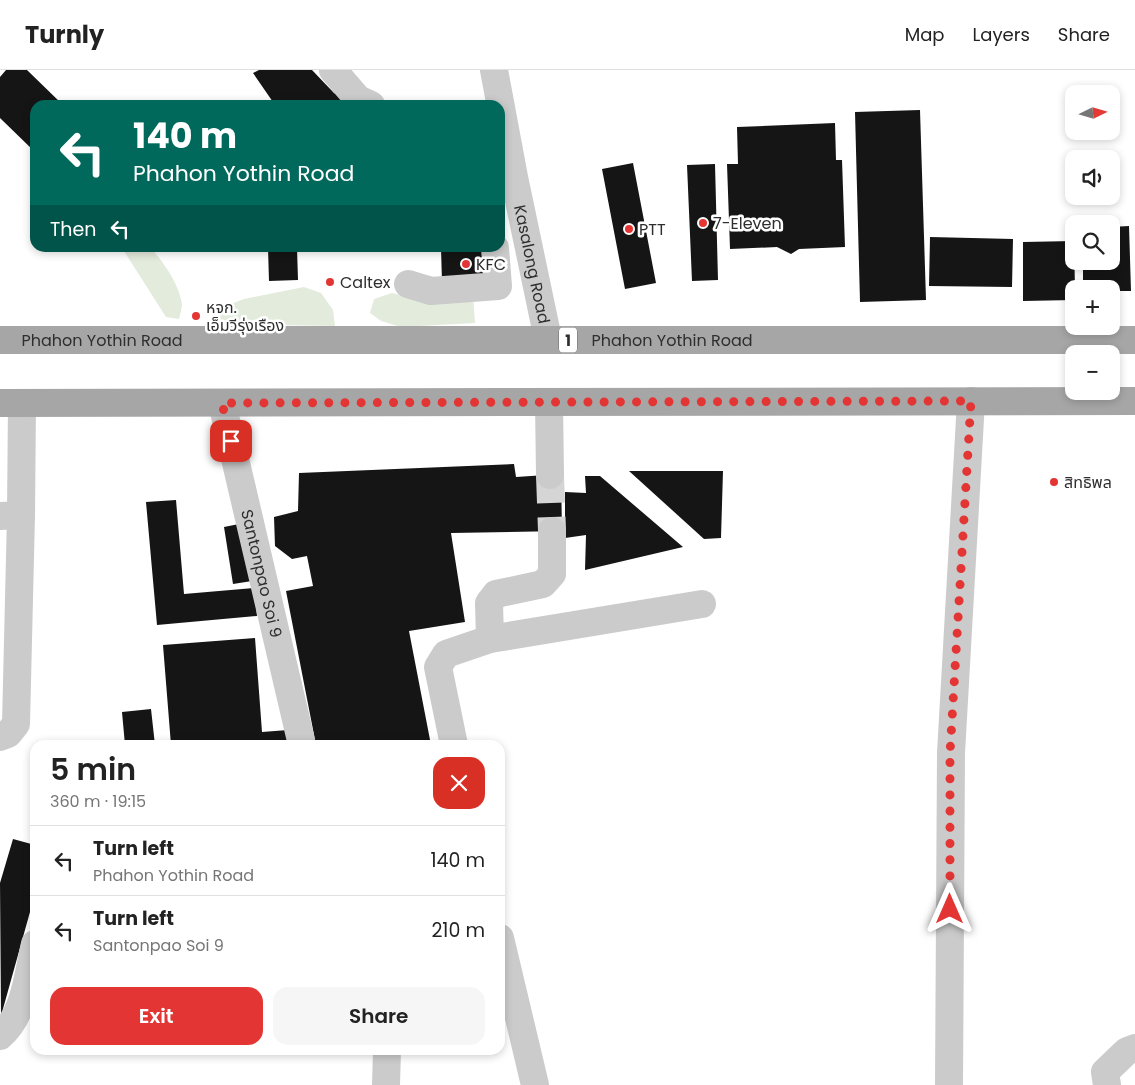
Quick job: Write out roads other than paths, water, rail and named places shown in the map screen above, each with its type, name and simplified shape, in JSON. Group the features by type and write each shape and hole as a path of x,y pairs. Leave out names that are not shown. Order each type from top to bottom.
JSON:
{"main road":[{"name":"Phahon Yothin Road","path":"0,340 1135,340"},
{"path":"11,403 1135,401"}],"street":[{"path":"333,70 360,100"},
{"name":"Kasalong Road","path":"494,70 498,100"},
{"name":"Kasalong Road","path":"505,158 507,174 548,340"},
{"path":"408,284 431,291 498,286 495,252"},
{"path":"949,1085 950,753 971,401"},
{"path":"549,402 550,475"},
{"path":"0,736 8,734 16,724 10,516 11,403"},
{"name":"Santonpao Soi 9","path":"222,403 301,740"},
{"path":"490,640 489,603 496,594 543,584 552,574 552,531"},
{"path":"453,740 438,667 446,654 490,640 702,604"},
{"path":"505,959 535,1085"},
{"path":"0,1036 8,1030 20,1007 30,965"},
{"path":"1106,1085 1105,1072 1126,1051 1135,1048"},
{"path":"386,1085 388,1055"}],"tunnel":[{"path":"550,475 552,531"}],"place":[{"name":"7-Eleven","path":"703,223"},
{"name":"PTT","path":"629,229"},
{"name":"KFC","path":"466,264"},
{"name":"Caltex","path":"330,282"},
{"name":"หจก. เอ็มวีรุ่งเรือง","path":"196,316"},
{"name":"สิทธิพล","path":"1054,482"}]}
